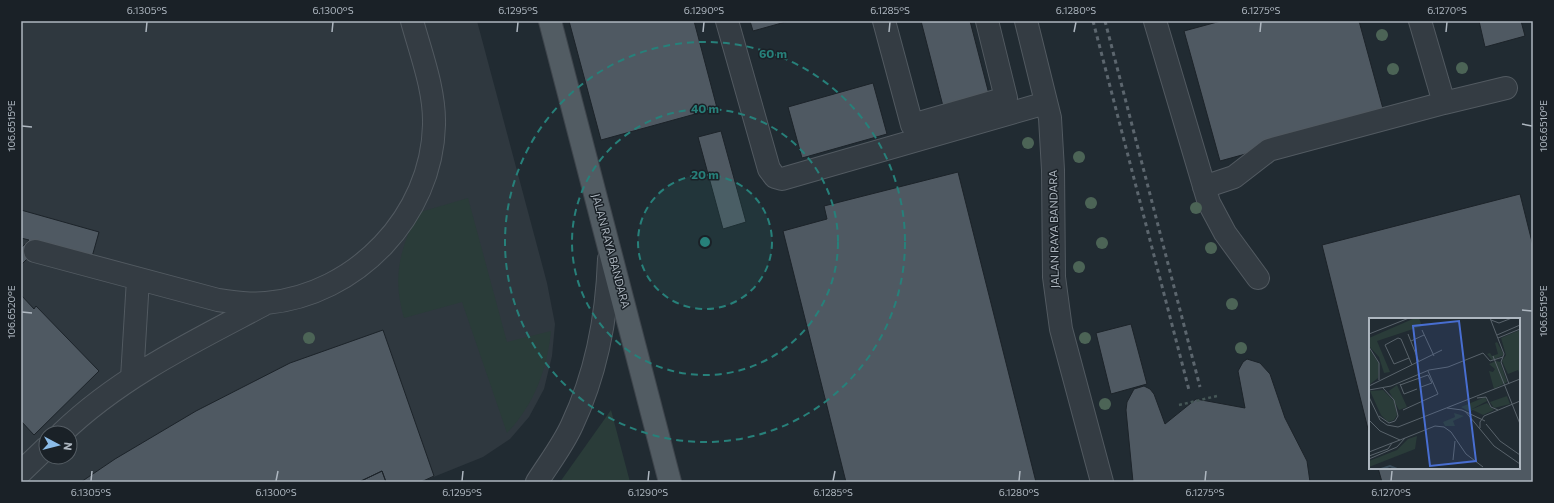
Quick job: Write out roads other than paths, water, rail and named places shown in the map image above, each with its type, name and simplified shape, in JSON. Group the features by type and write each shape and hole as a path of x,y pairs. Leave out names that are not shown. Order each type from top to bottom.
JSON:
{"main road":[{"name":"JALAN RAYA BANDARA","path":"550,21 610,245 670,482"}],"street":[{"path":"26,249 218,300 245,304 287,300 306,294 349,274 370,258 388,241 415,201 426,176 434,124 430,92 412,21"},
{"path":"727,21 769,169 775,177 782,179 1046,103"},
{"path":"884,21 912,125 1006,98 987,21"},
{"name":"JALAN RAYA BANDARA","path":"1026,21 1050,118 1052,139 1054,277 1061,330 1102,482"},
{"path":"1155,21 1209,204 1225,233 1258,278"},
{"path":"1420,21 1444,103"},
{"path":"1204,187 1234,178 1269,150 1506,88"},
{"path":"537,482 572,426 588,389 600,343 608,300 610,245"},
{"path":"132,378 138,279"},
{"path":"70,425 86,410 159,360 266,303"},
{"path":"21,472 38,456"},
{"path":"526,482 554,456"}],"railway":[{"path":"1093,21 1189,390"},
{"path":"1105,21 1200,387"}]}
